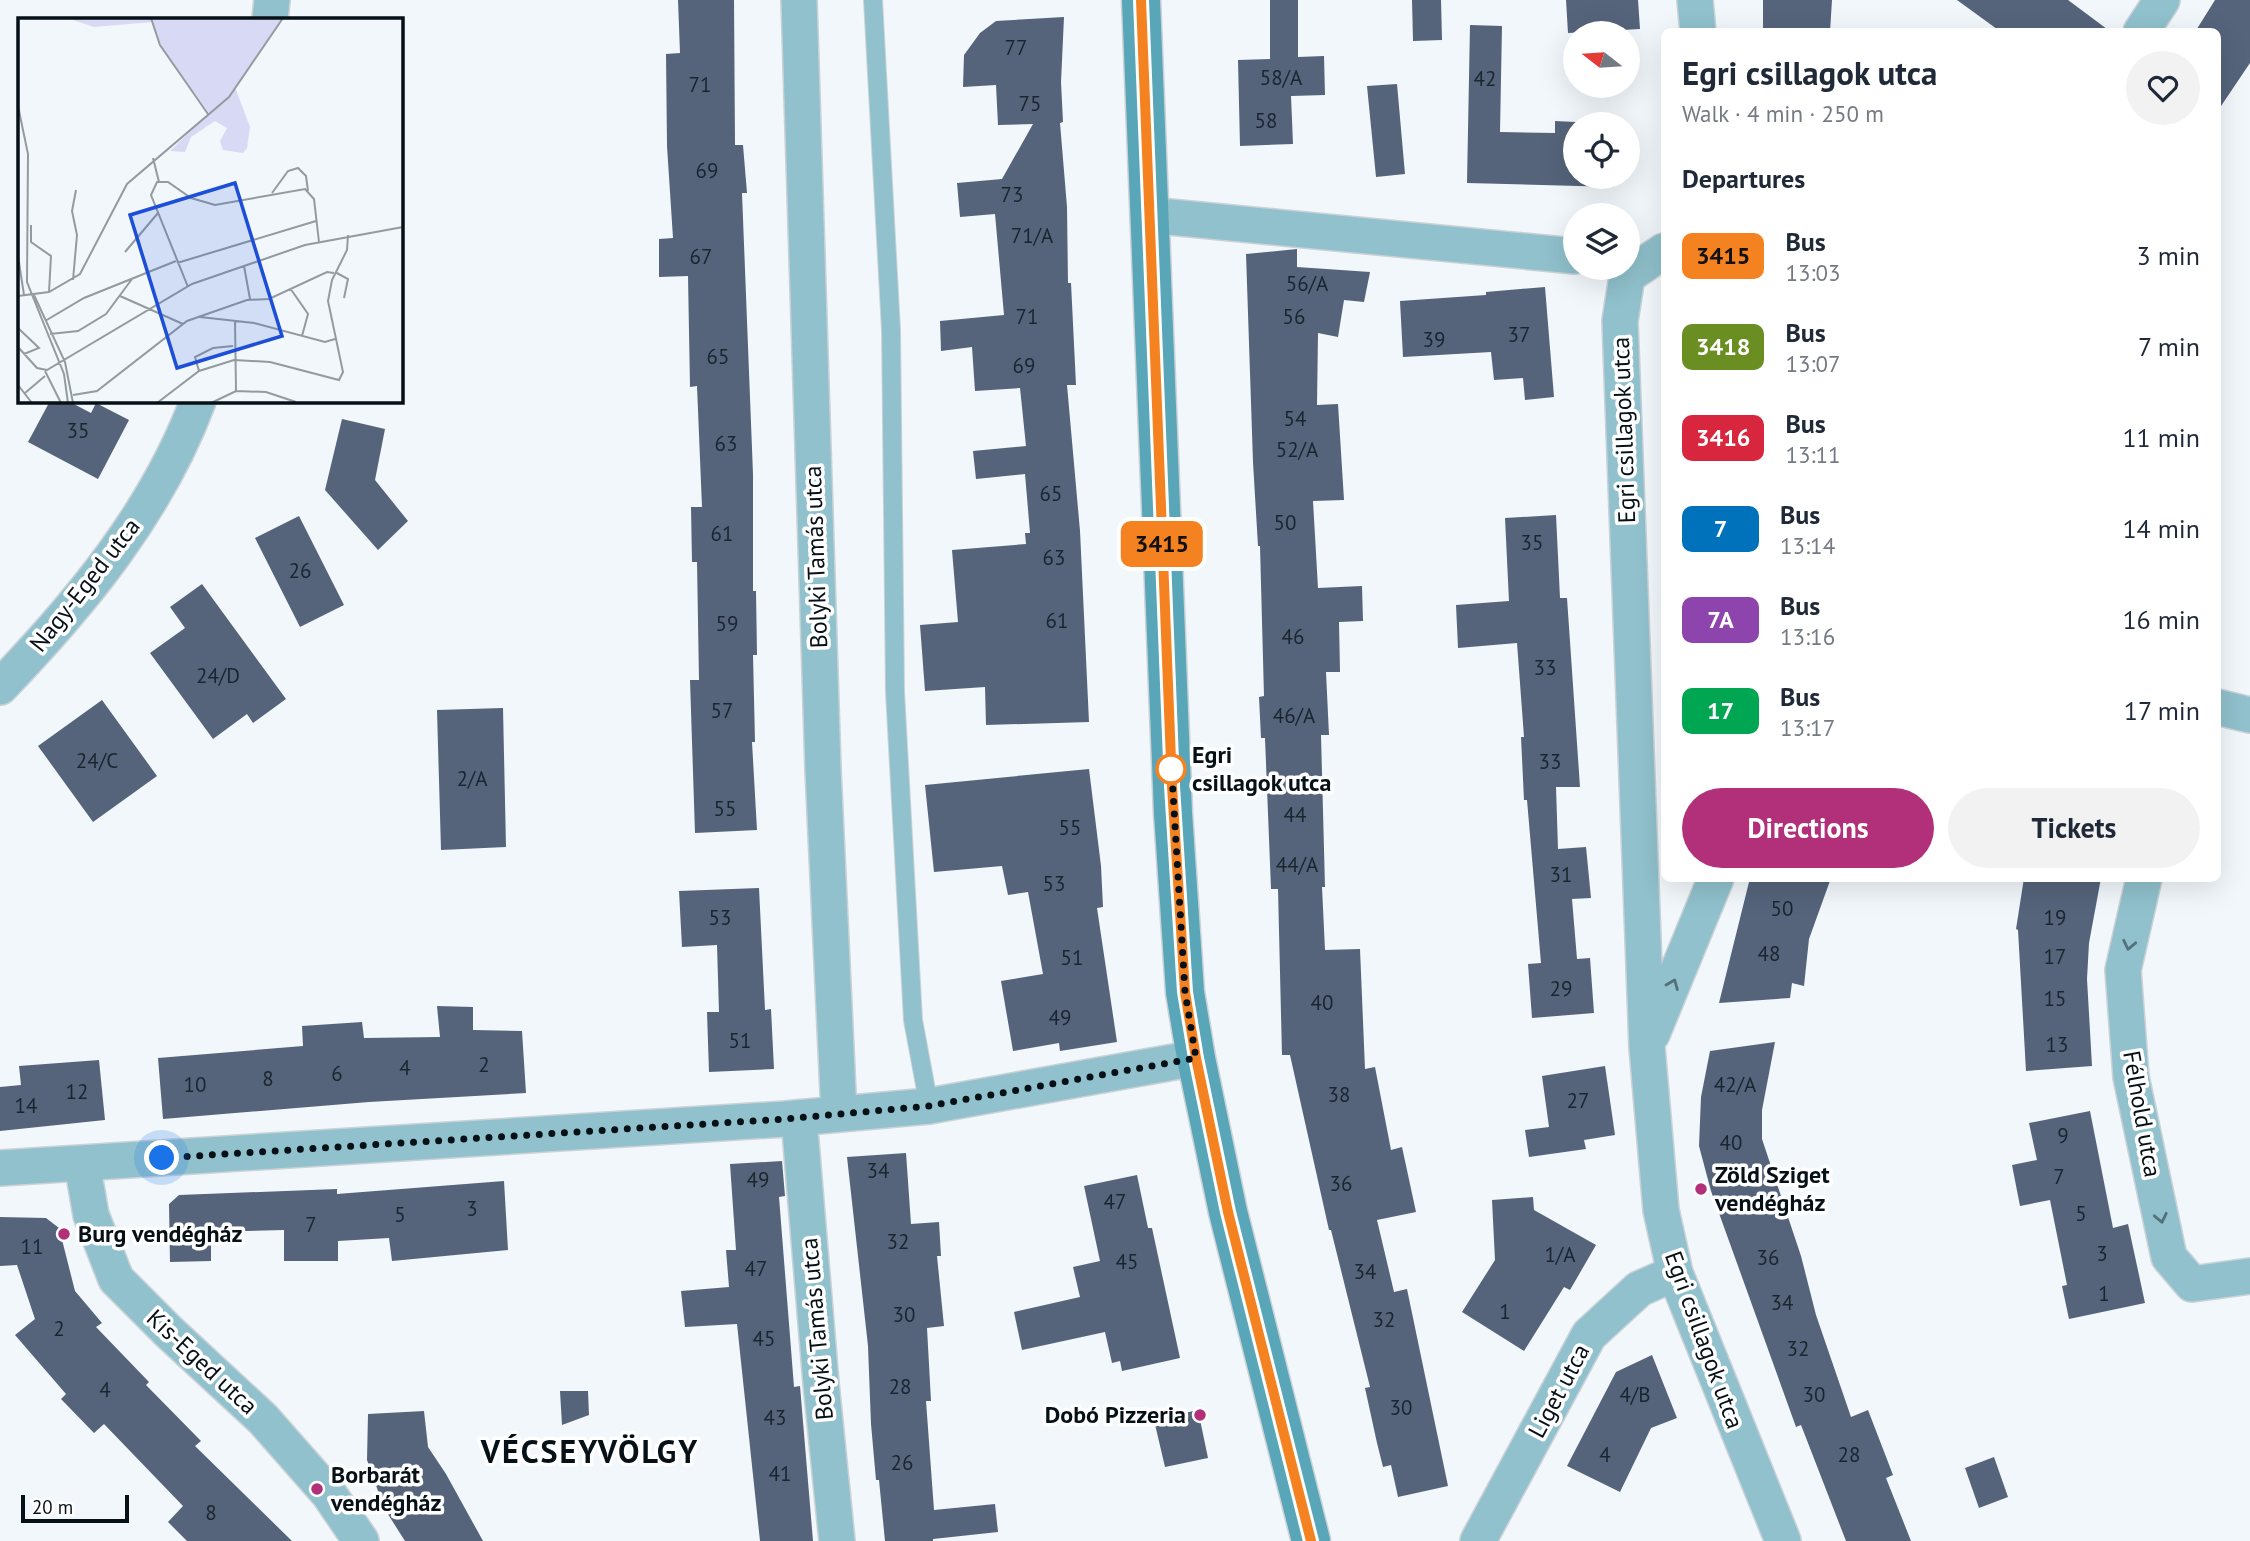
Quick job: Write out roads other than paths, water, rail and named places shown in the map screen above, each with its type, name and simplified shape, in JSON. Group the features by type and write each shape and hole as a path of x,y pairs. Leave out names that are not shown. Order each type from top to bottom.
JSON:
{"main road":[{"path":"1141,0 1173,813 1185,992 1228,1212 1311,1541"}],"street":[{"path":"270,18 272,0"},
{"name":"Bolyki Tamás utca","path":"799,0 822,755 839,1114"},
{"path":"1695,0 1698,28"},
{"path":"2144,28 2162,0"},
{"path":"1149,215 1563,255"},
{"name":"Egri csillagok utca","path":"1640,262 1661,252"},
{"name":"Egri csillagok utca","path":"1617,280 1647,1047 1661,1210 1675,1273 1783,1541"},
{"name":"Nagy-Eged utca","path":"0,687 118,551 160,485 198,402"},
{"path":"2221,707 2250,715"},
{"name":"Egri csillagok utca","path":"1647,1047 1714,882"},
{"name":"Félhold utca","path":"2143,882 2123,970 2131,1077 2169,1256 2192,1284 2250,1276"},
{"path":"0,1168 799,1118 929,1106 1196,1058"},
{"name":"Bolyki Tamás utca","path":"799,1118 837,1541"},
{"name":"Kis-Eged utca","path":"82,1163 91,1215 116,1279 263,1419 330,1494 361,1541"},
{"name":"Liget utca","path":"1478,1541 1589,1335 1639,1289 1675,1273"}],"lane":[{"path":"873,0 891,330 895,692 913,1020 929,1106"}],"place":[{"name":"Egri csillagok utca","path":"1171,769"},
{"name":"Zöld Sziget vendégház","path":"1701,1189"},
{"name":"Burg vendégház","path":"64,1234"},
{"name":"Dobó Pizzeria","path":"1200,1415"},
{"name":"Borbarát vendégház","path":"317,1489"}],"district":[{"name":"VÉCSEYVÖLGY","path":"590,1452"}]}
